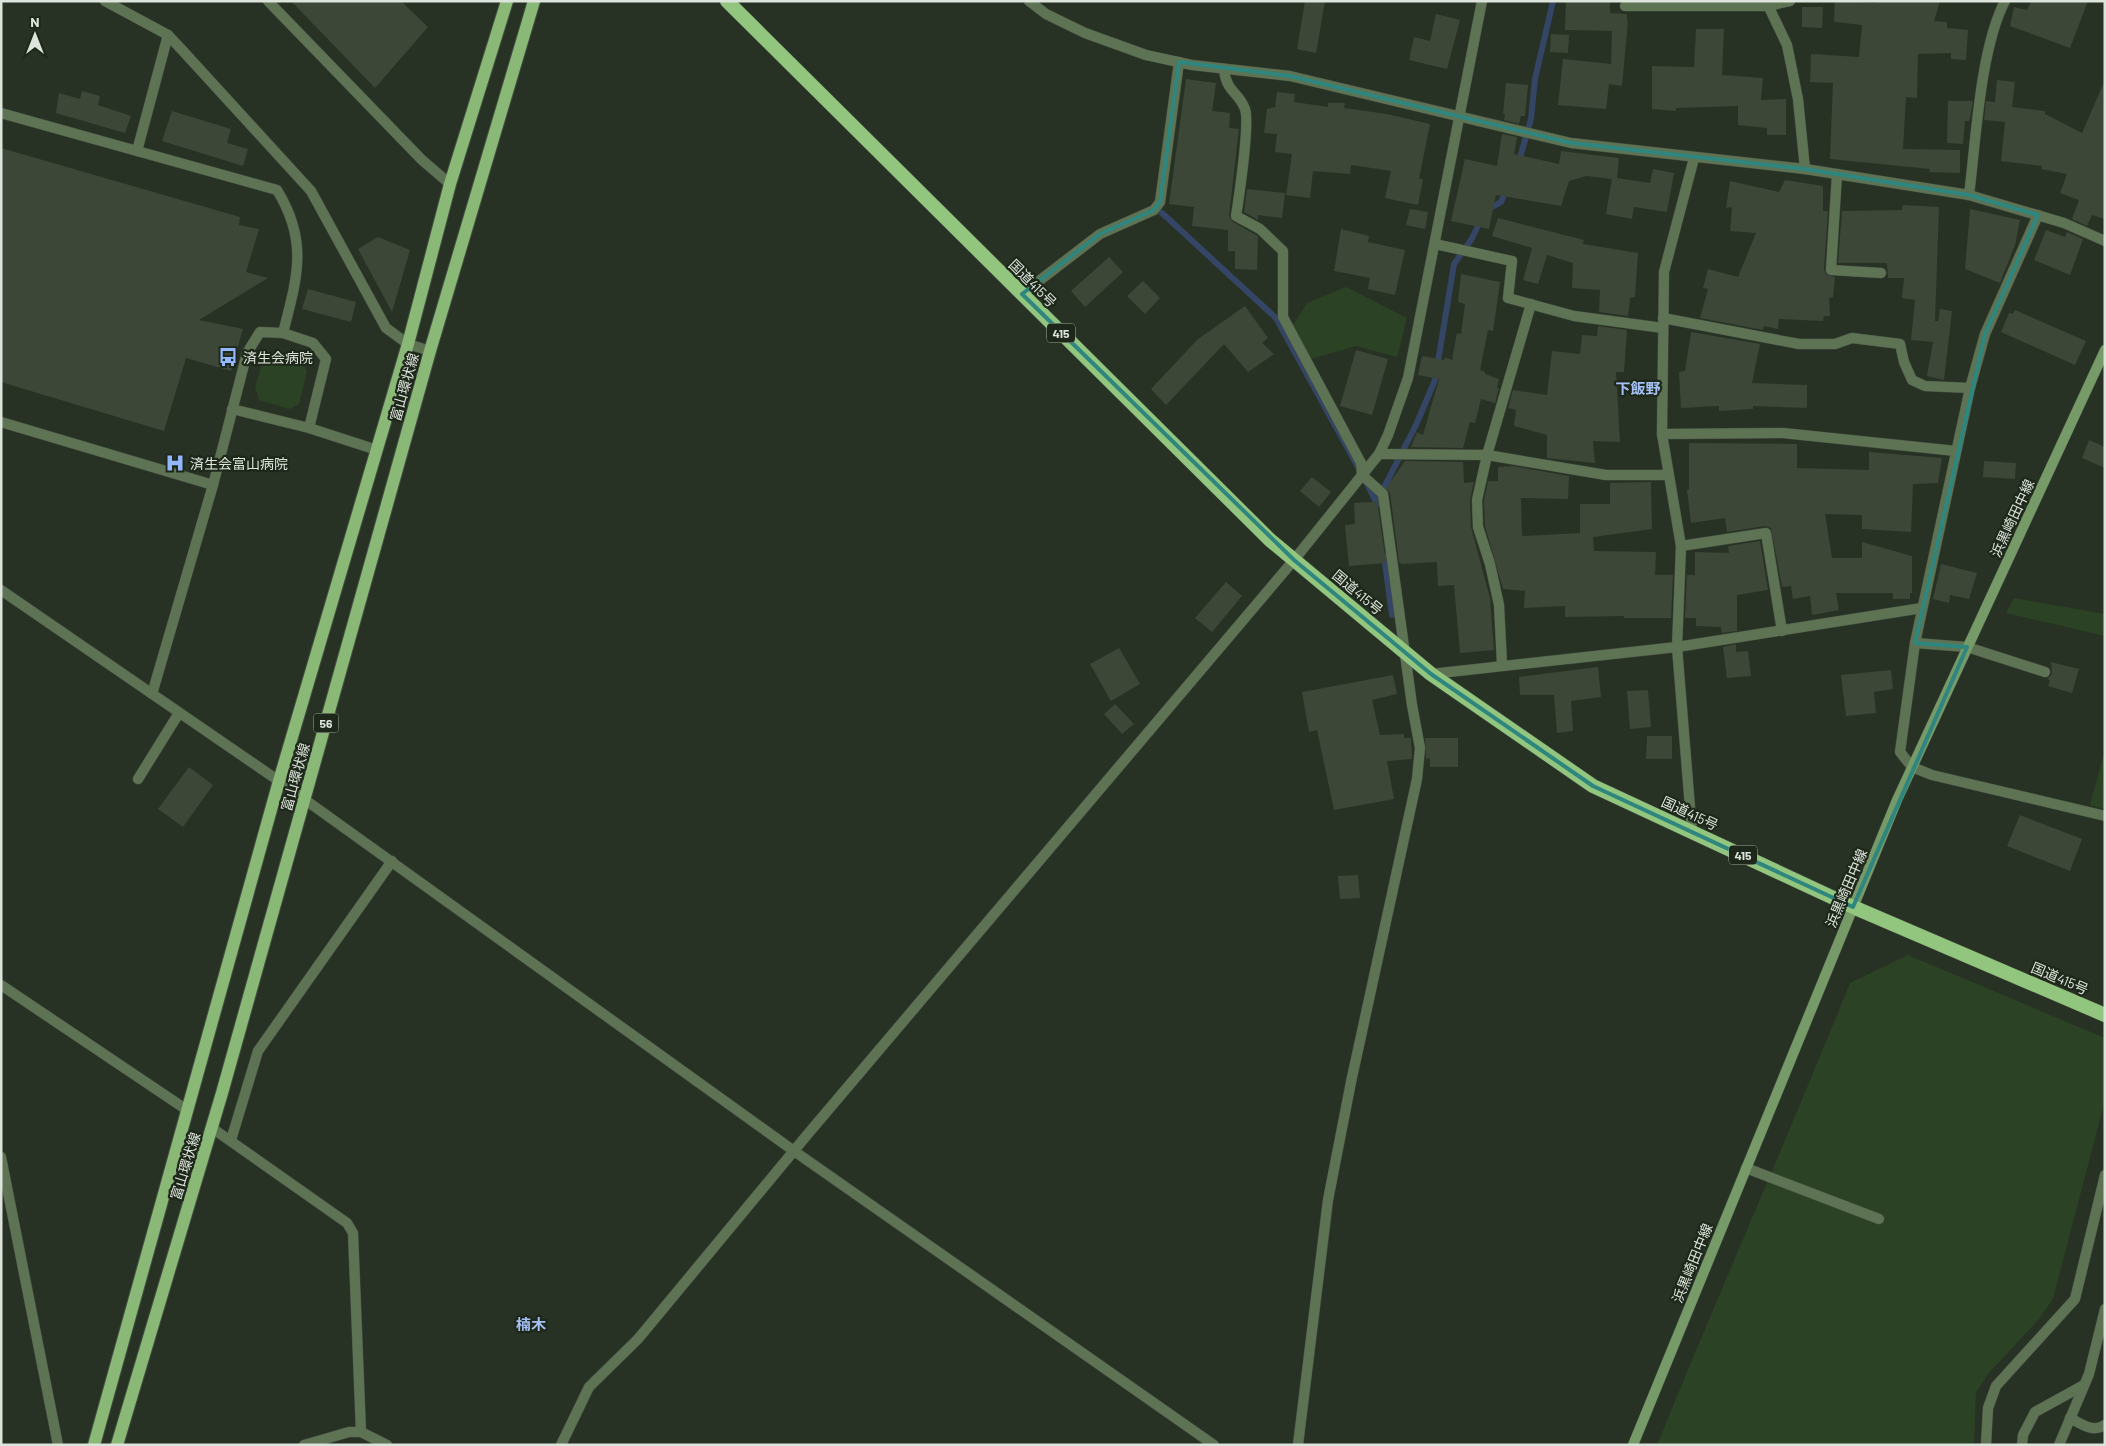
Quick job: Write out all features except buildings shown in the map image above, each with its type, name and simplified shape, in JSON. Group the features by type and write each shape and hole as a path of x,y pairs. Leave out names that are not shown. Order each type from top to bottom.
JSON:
{"highway":[{"name":"国道415号","path":"727,1 1270,540 1430,674 1593,786 1854,907 2105,1014"}],"main road":[{"name":"富山環状線","path":"94,1445 279,781 408,344 450,184 507,1"},
{"name":"富山環状線","path":"117,1445 212,1128 290,857 303,800 430,351 534,1"},
{"name":"浜黒崎田中線","path":"1632,1445 1912,767 2105,350"}],"street":[{"path":"105,1 168,35 311,191 386,328 408,344 430,351"},
{"path":"268,1 422,160 450,184"},
{"path":"1029,1 1046,14 1085,33 1146,55 1224,69 1290,76 1571,143 1805,169 1969,195 2038,214 2105,241"},
{"path":"561,1445 589,1387 638,1339 794,1151 1294,560 1379,454 1388,435 1408,378 1482,1"},
{"path":"1626,6 1767,4 1790,1"},
{"path":"1969,195 1990,45 1999,13 2005,1"},
{"path":"1767,4 1787,45 1798,99 1805,169"},
{"path":"137,151 168,35"},
{"path":"1022,294 1100,234 1154,210 1160,202 1179,62"},
{"path":"1224,69 1226,82 1245,109 1245,136 1236,216 1260,229 1283,251 1283,317 1361,463 1362,475 1383,494 1412,705 1420,748 1418,780 1331,1182 1298,1445"},
{"path":"1,113 276,190 284,202 298,246 297,275 283,333"},
{"path":"1692,832 1677,647 1681,546 1667,475 1662,434 1664,272 1694,158"},
{"path":"1837,174 1831,270 1881,273"},
{"path":"2038,214 1985,334 1970,388 1915,643 1900,752 1912,767 1932,775 2105,816"},
{"path":"1435,244 1512,261 1508,298 1574,316 1663,323 1799,344 1835,344 1852,338 1900,344 1904,362 1912,380 1925,386 1970,388"},
{"path":"1502,664 1499,605 1490,564 1478,527 1478,500 1487,455 1531,304"},
{"path":"152,694 213,485 247,354 260,332 283,333 313,343 326,359 309,428"},
{"path":"232,410 309,428 377,450"},
{"path":"1,422 213,485"},
{"path":"1662,434 1784,433 1956,451"},
{"path":"1379,454 1487,455 1606,475 1667,475"},
{"path":"1681,546 1766,533 1782,631"},
{"path":"1,590 279,781 794,1151 1214,1445"},
{"path":"1430,674 1502,664 1677,647 1922,608"},
{"path":"1915,643 1968,647 2045,672"},
{"path":"138,780 179,713"},
{"path":"231,1140 258,1051 392,861"},
{"path":"1,985 187,1110"},
{"path":"212,1128 347,1223 353,1233 361,1432"},
{"path":"1,1157 58,1445"},
{"path":"1746,1168 1879,1219"},
{"path":"1986,1445 1988,1408 1996,1386 2075,1299 2105,1174"},
{"path":"2059,1445 2101,1342 2105,1309"},
{"path":"2022,1445 2023,1435 2034,1412 2084,1385"},
{"path":"2070,1418 2089,1428 2100,1428 2105,1425"},
{"path":"304,1445 318,1443 349,1432 361,1432 387,1445"}],"highlighted area":[{"path":"1179,62 1290,76 1571,143 1805,169 1969,195 2038,215 1985,334 1915,643 1967,647 1853,907 1593,786 1431,674 1294,560 1022,294 1100,234 1154,210 1160,202"}],"green space":[{"path":"1346,287 1407,318 1397,357 1356,346 1311,359 1292,327 1307,303"},
{"path":"273,352 303,361 307,372 299,404 290,409 259,400 255,387 264,357"},
{"path":"2014,598 2105,614 2105,636 2006,613"},
{"path":"2105,750 2105,809 2090,805"},
{"path":"1908,955 2105,1038 2105,1100 2053,1299 2039,1319 1988,1374 1976,1392 1974,1445 1657,1445 1850,983"}],"waterway":[{"path":"1519,161 1531,119 1535,79 1553,1"},
{"path":"1487,210 1501,202 1507,189"},
{"path":"1162,213 1276,318 1358,467"},
{"path":"1377,501 1416,425 1435,380 1454,264 1471,240 1481,220"},
{"path":"1366,482 1377,504"},
{"path":"1384,556 1392,615"}],"place":[{"name":"済生会病院","path":"228,357"},
{"name":"済生会富山病院","path":"175,463"}],"district":[{"name":"下飯野","path":"1638,388"},
{"name":"楠木","path":"531,1324"}]}
